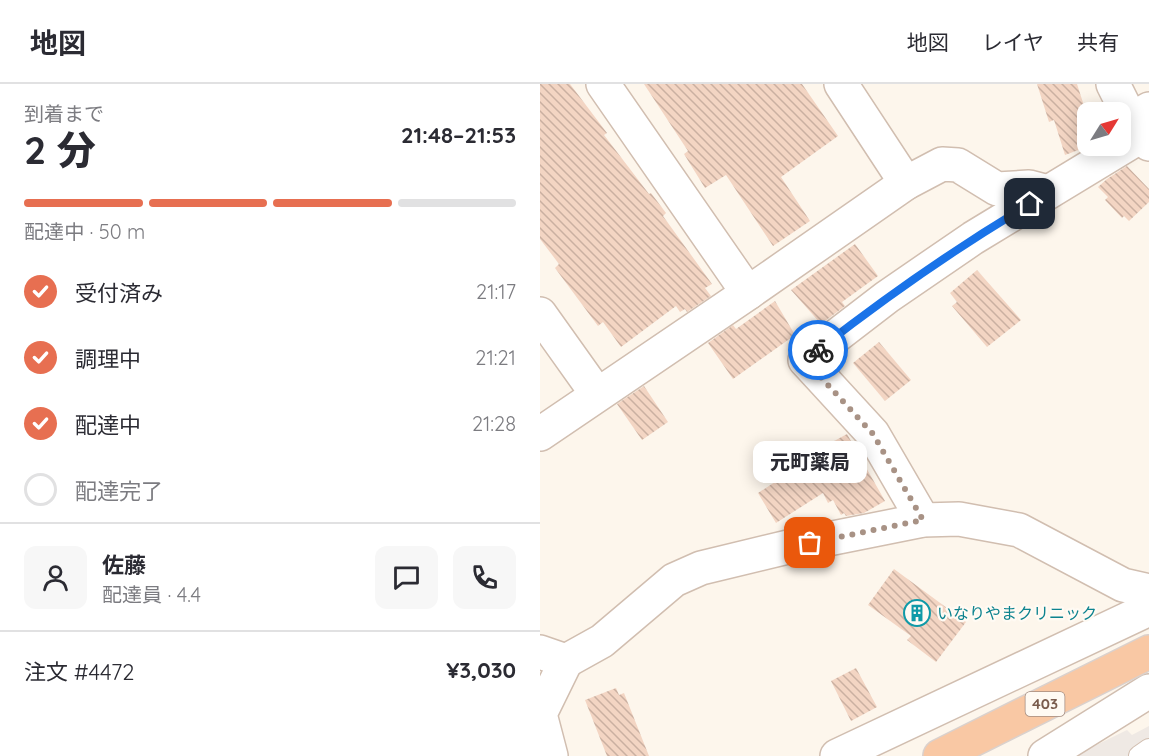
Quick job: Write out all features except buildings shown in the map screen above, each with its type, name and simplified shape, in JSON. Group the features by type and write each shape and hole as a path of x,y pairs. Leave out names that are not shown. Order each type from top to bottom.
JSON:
{"highway":[{"name":"403","path":"940,756 1149,652"}],"street":[{"path":"603,84 748,293"},
{"path":"841,84 906,183"},
{"path":"923,520 873,434 805,360 887,297 973,238 1048,192 1142,127 1113,84"},
{"path":"540,434 906,183 942,164 958,165 997,189 1029,187 1048,192"},
{"path":"540,314 597,394"},
{"path":"551,756 540,714 553,656 602,640 674,580 701,568 923,520 959,519 1019,530 1123,585 1149,591"},
{"path":"837,756 1149,609"},
{"path":"1045,756 1149,691"}],"lane":[{"path":"1138,756 1149,749"}],"shaded area":[{"path":"1149,726 1149,756 1074,756 1127,730 1132,735"}],"way so far":[{"path":"810,543 923,520 873,434 805,360 818,350"}],"place":[{"name":"元町薬局","path":"810,543"},
{"name":"いなりやまクリニック","path":"917,613"}],"route":[{"path":"818,350 887,297 973,238 1030,204"}]}
